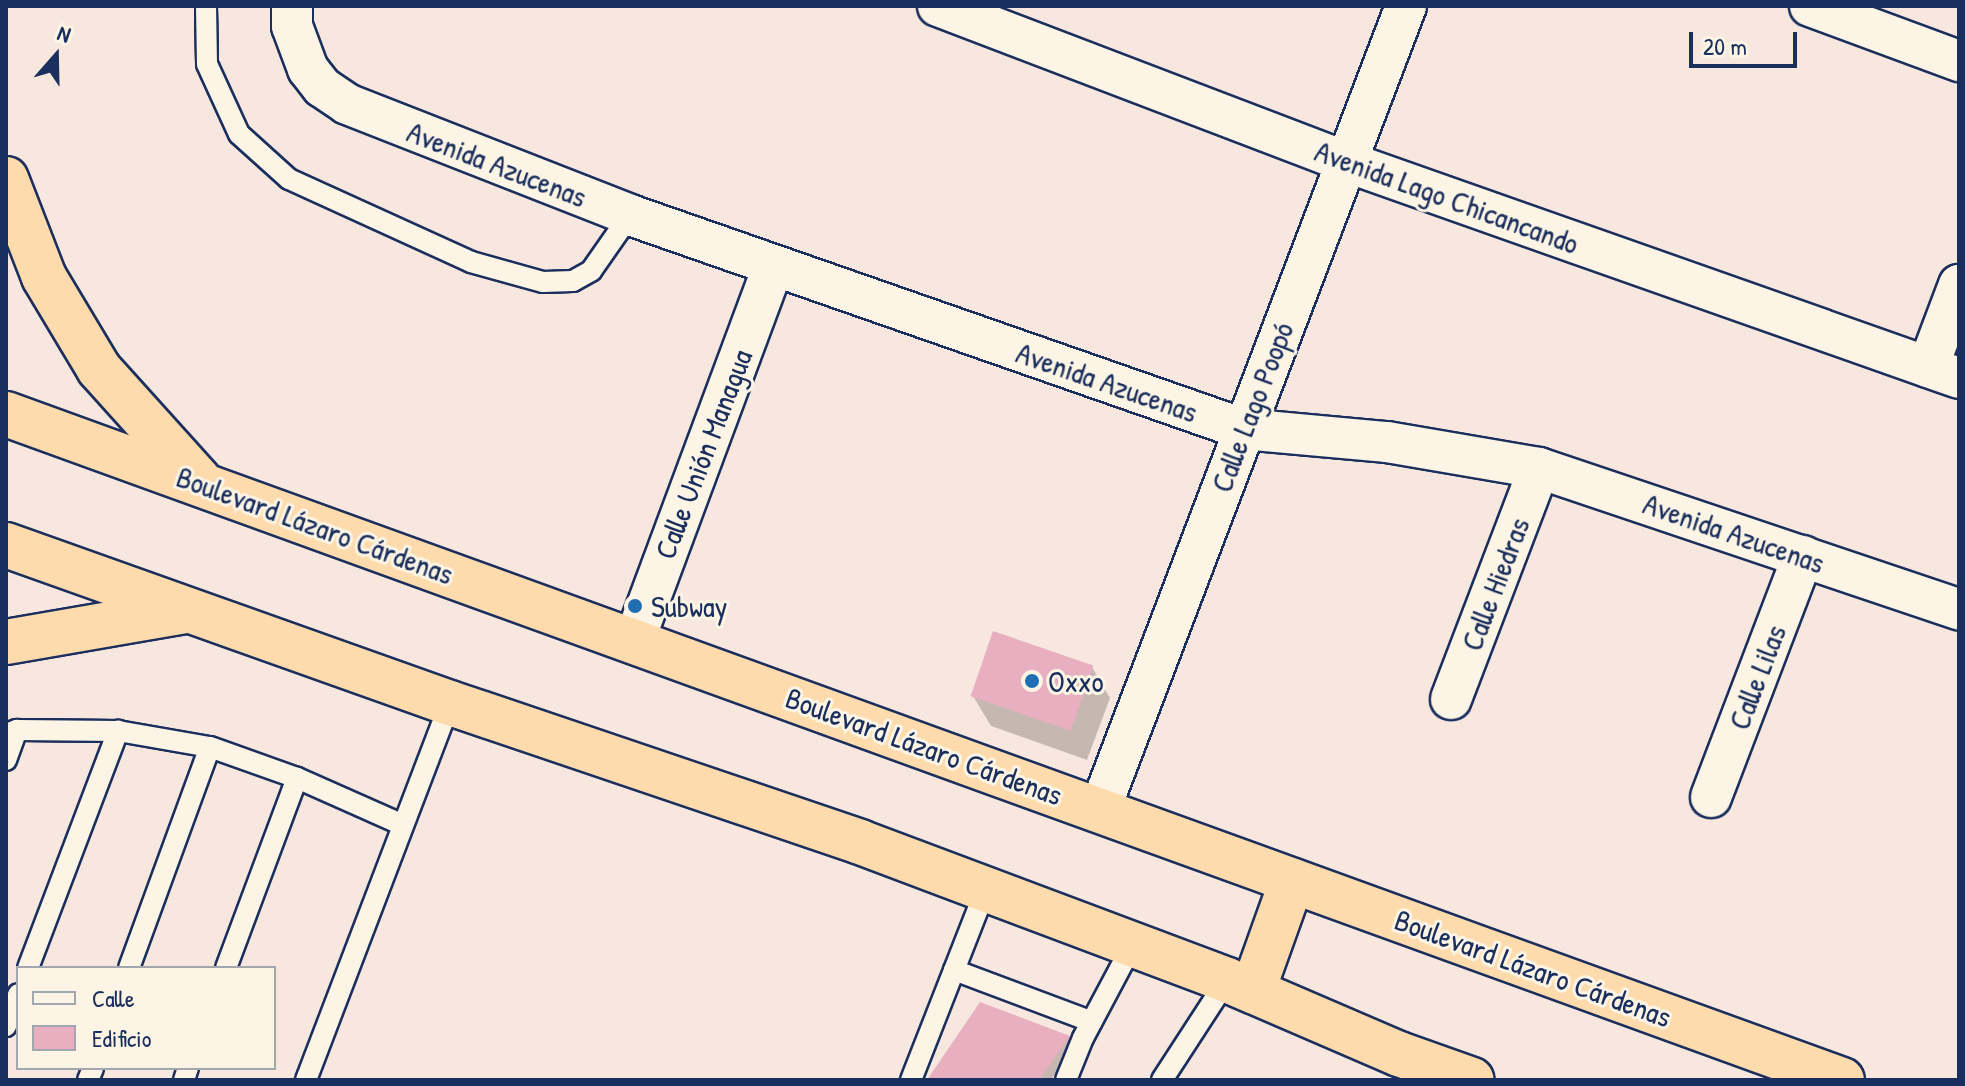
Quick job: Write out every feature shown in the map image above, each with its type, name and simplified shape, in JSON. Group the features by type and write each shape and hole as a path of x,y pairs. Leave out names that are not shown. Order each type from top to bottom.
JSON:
{"highway":[{"path":"6,179 44,277 99,369 203,484"},
{"name":"Boulevard Lázaro Cárdenas","path":"6,414 1842,1080"},
{"path":"6,545 450,703 860,842 1133,944 1240,985 1394,1067 1472,1080"},
{"path":"6,642 188,610"},
{"path":"1240,985 1292,881"}],"street":[{"name":"Avenida Azucenas","path":"292,6 298,48 322,87 347,104 630,215 773,267 1243,429 1387,442 1539,468 1959,609"},
{"name":"Avenida Lago Chicancando","path":"938,6 1347,162 1944,373"},
{"name":"Calle Lago Poopó","path":"1100,809 1406,6"},
{"path":"1810,6 1959,61"},
{"name":"Calle Unión Managua","path":"634,641 773,267"},
{"path":"1944,373 1959,285"},
{"name":"Calle Hiedras","path":"1451,699 1539,468"},
{"name":"Calle Lilas","path":"1711,797 1803,556"}],"lane":[{"path":"206,6 207,64 239,134 289,179 471,262 543,282 573,281 591,271 630,215"},
{"path":"306,1080 401,824 450,703"},
{"path":"6,760 12,732 118,731 210,747 297,778 401,824"},
{"path":"29,966 118,731"},
{"path":"130,966 210,747"},
{"path":"227,966 297,778"},
{"path":"911,1080 986,889"},
{"path":"1066,1080 1133,944"},
{"path":"954,970 1092,1022"},
{"path":"1162,1080 1240,985"},
{"path":"6,1026 16,999"}],"building":[{"name":"Oxxo","path":"993,631 1093,666 1071,731 971,696"},
{"path":"980,1002 1070,1036 1039,1080 927,1080"}],"place":[{"name":"Subway","path":"635,606"},
{"name":"Oxxo","path":"1032,681"}]}
